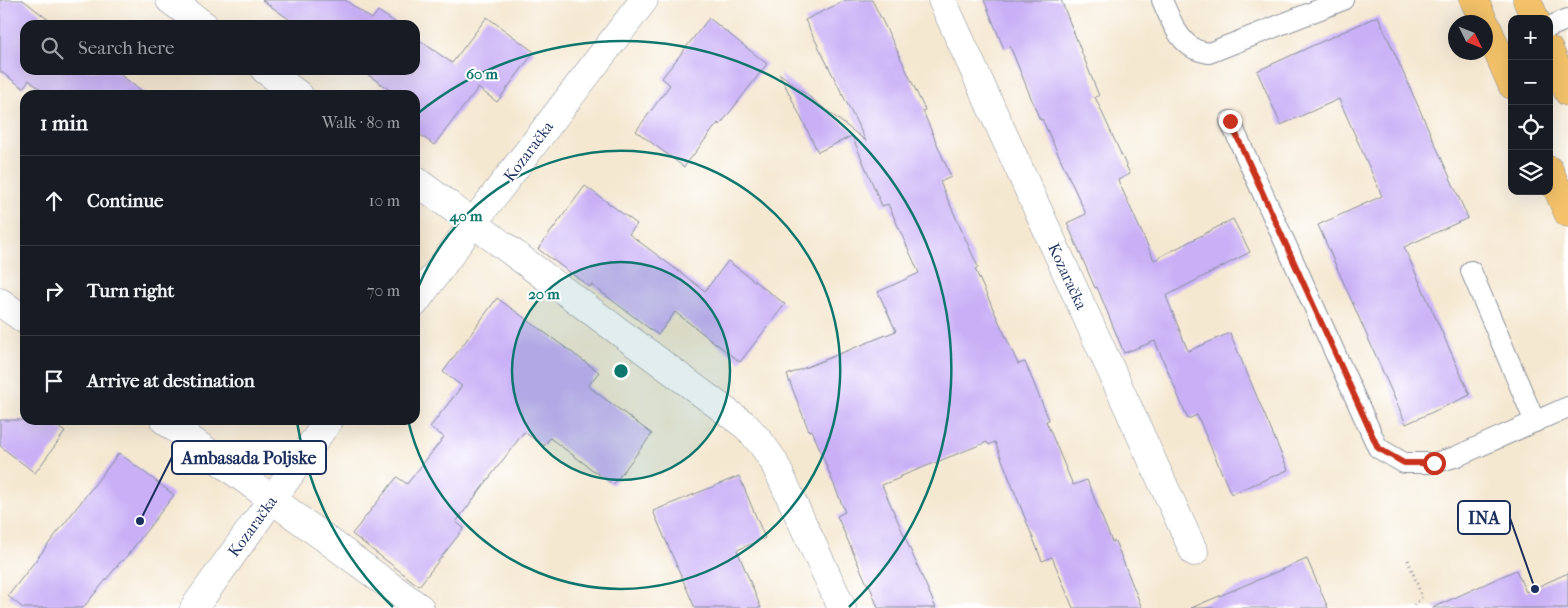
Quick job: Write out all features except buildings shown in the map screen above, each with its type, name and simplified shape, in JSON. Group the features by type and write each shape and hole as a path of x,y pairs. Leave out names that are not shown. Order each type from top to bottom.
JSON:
{"main road":[{"path":"1474,0 1481,15"},
{"path":"1527,0 1533,15"},
{"path":"1493,42 1508,76"},
{"path":"1553,59 1568,92"},
{"path":"1553,179 1568,213"}],"street":[{"path":"170,0 197,20"},
{"name":"Kozaračka","path":"420,296 473,223 644,0"},
{"name":"Kozaračka","path":"942,0 1194,552"},
{"path":"272,75 292,90"},
{"path":"420,184 746,426 773,460 842,608"},
{"path":"0,302 20,316"},
{"path":"171,425 420,608"},
{"name":"Kozaračka","path":"194,608 325,425"}],"lane":[{"path":"1162,0 1183,39 1193,48 1209,53 1343,0"},
{"path":"1553,25 1568,19"},
{"path":"1230,121 1378,448 1404,463 1434,463 1455,457 1568,407"},
{"path":"1471,270 1535,422"}],"path":[{"path":"1408,560 1422,597 1412,608"}],"place":[{"name":"Ambasada Poljske","path":"140,521"},
{"name":"INA","path":"1535,589"}],"route":[{"path":"1230,121 1378,448 1404,463 1434,463"}]}
